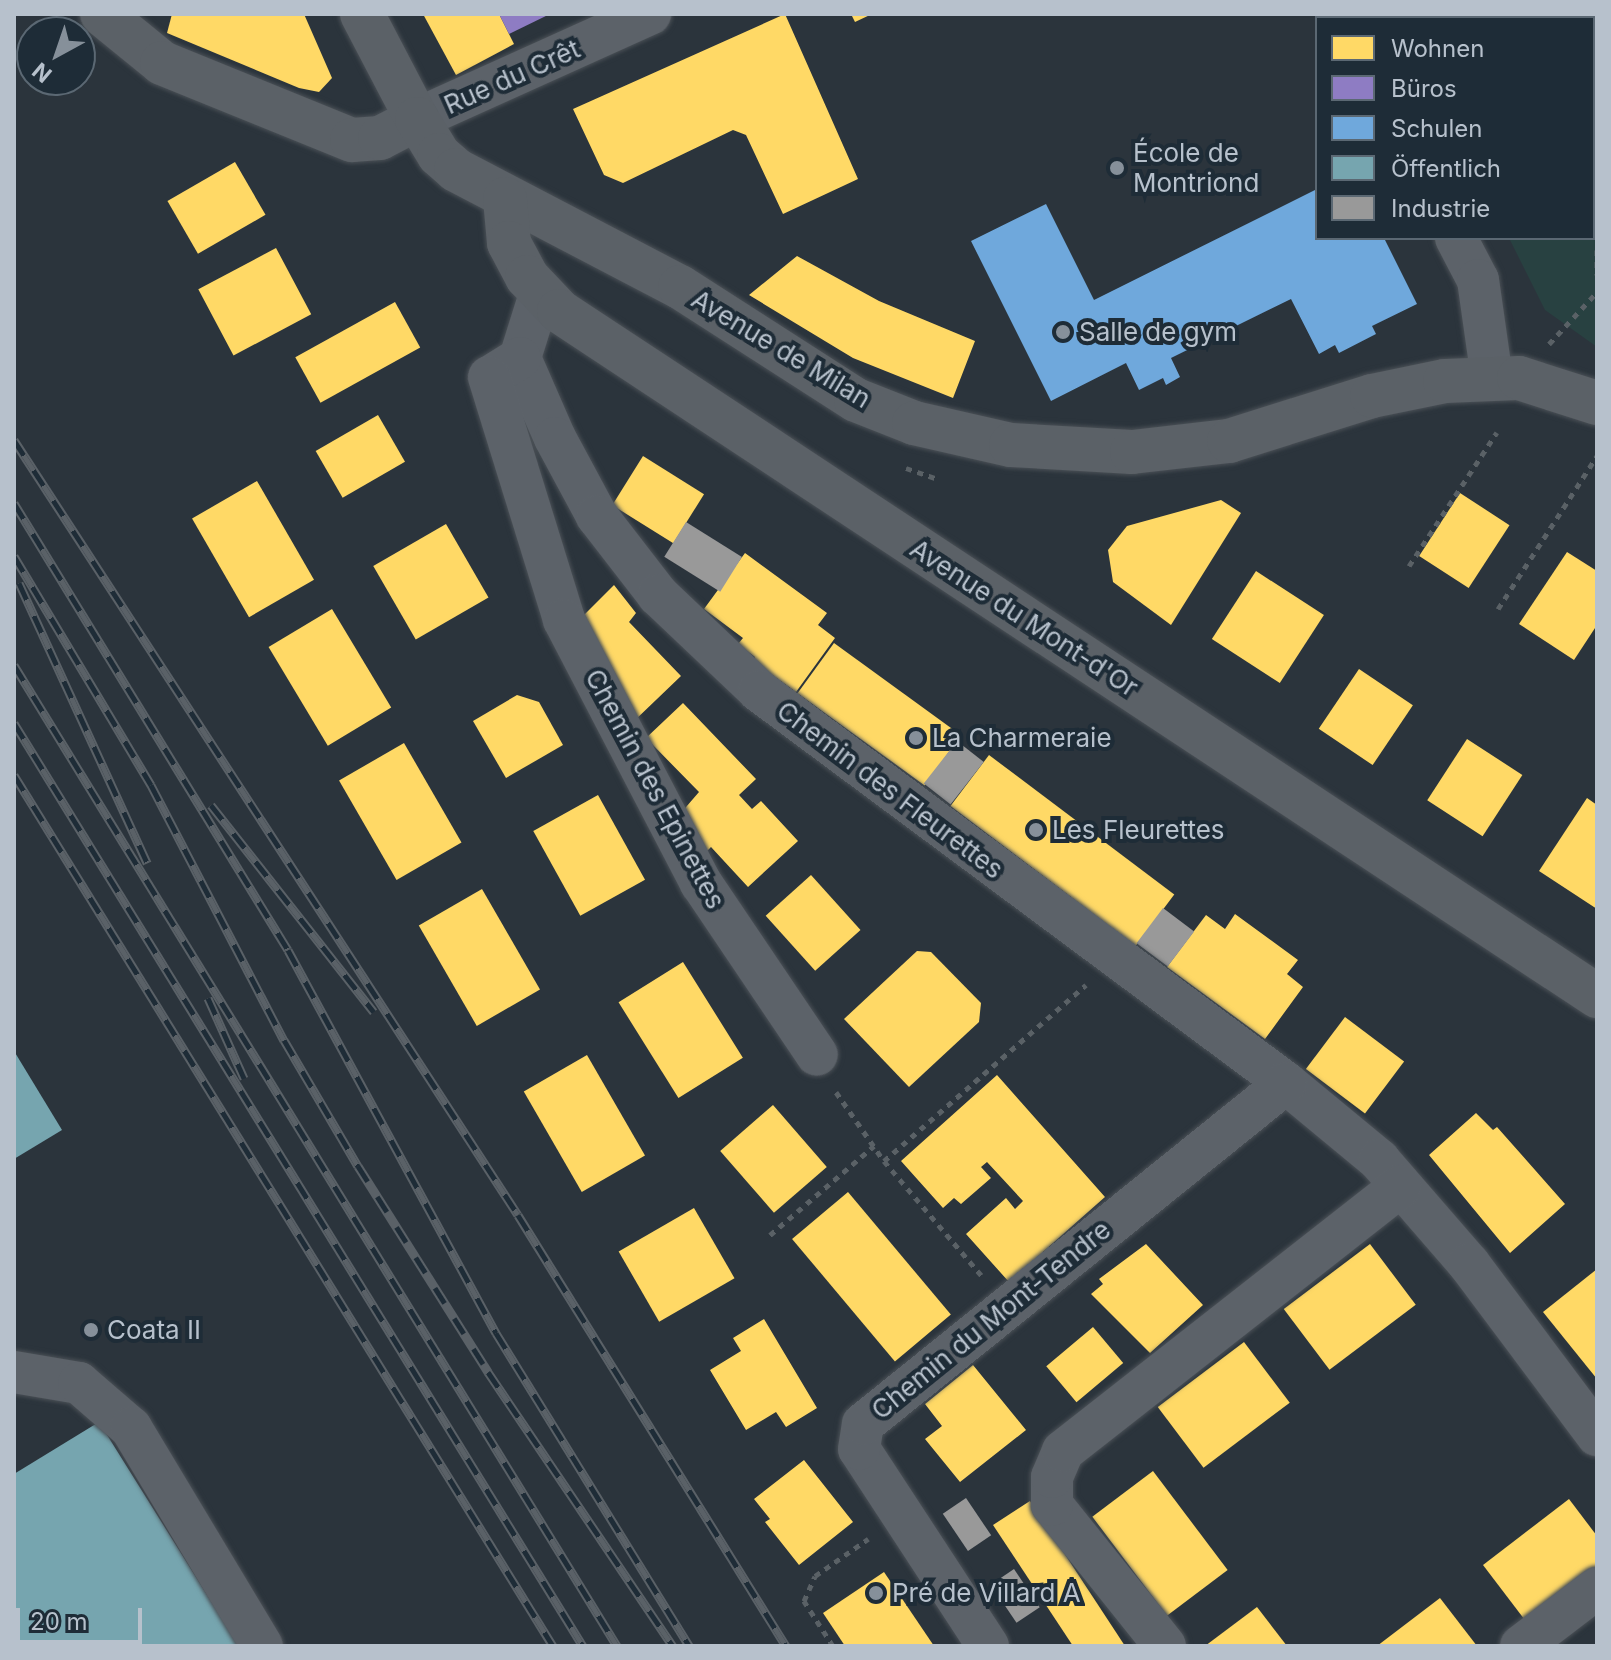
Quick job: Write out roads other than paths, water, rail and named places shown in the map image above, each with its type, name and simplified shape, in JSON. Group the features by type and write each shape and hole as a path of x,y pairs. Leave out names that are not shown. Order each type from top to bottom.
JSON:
{"street":[{"path":"102,14 162,63 352,140 380,138 417,119"},
{"name":"Avenue de Milan","path":"362,14 417,119 439,155 456,170 505,199 680,287 856,400 914,423 1011,445 1132,452 1229,441 1372,396 1445,381 1506,378 1597,403"},
{"name":"Rue du Crêt","path":"417,119 650,14"},
{"name":"Avenue du Mont-d'Or","path":"505,199 509,243 540,294 617,350 1597,996"},
{"path":"1457,240 1478,280 1506,378"},
{"path":"520,358 540,294"},
{"name":"Chemin des Fleurettes","path":"520,358 555,438 597,516 658,595 759,691 1114,960 1286,1083 1379,1160 1469,1264 1597,1435"},
{"name":"Chemin des Epinettes","path":"520,358 489,377 564,620 701,883 817,1055"},
{"name":"Chemin du Mont-Tendre","path":"988,1646 859,1449 863,1424 1286,1083"},
{"path":"1165,1646 1052,1505 1052,1477 1063,1451 1401,1186"},
{"path":"14,1372 79,1383 131,1428 262,1646"},
{"path":"1521,1646 1597,1588"}],"railway":[{"path":"14,440 518,1215 786,1646"},
{"path":"14,503 288,950 496,1333 689,1646"},
{"path":"14,556 151,785 284,1040 358,1166 488,1372 673,1646"},
{"path":"19,583 147,863"},
{"path":"14,665 617,1646"},
{"path":"14,723 583,1646"},
{"path":"14,775 553,1646"},
{"path":"211,805 374,1012"},
{"path":"208,998 244,1078"}],"place":[{"name":"École de Montriond","path":"1117,168"},
{"name":"Salle de gym","path":"1063,332"},
{"name":"La Charmeraie","path":"916,738"},
{"name":"Les Fleurettes","path":"1036,830"},
{"name":"Coata II","path":"91,1330"},
{"name":"Pré de Villard A","path":"876,1593"}]}
